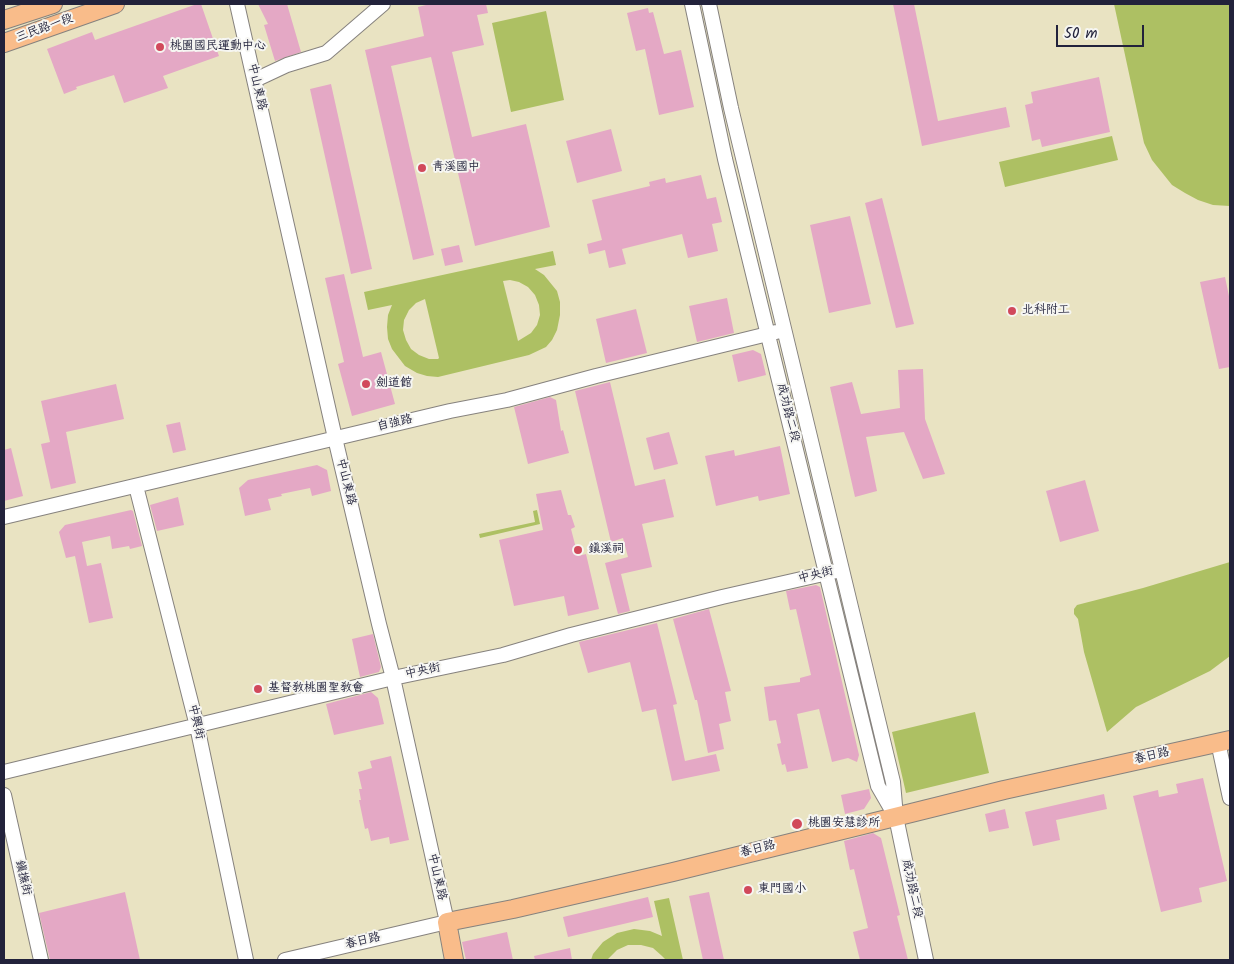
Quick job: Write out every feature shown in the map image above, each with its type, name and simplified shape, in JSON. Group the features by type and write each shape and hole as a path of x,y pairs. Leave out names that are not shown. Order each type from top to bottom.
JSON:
{"main road":[{"name":"三民路一段","path":"4,20 53,4"},
{"name":"三民路一段","path":"4,43 115,4"},
{"name":"春日路","path":"446,922 523,907 1004,790 1224,741"},
{"name":"中山東路","path":"446,922 454,960"}],"street":[{"name":"中山東路","path":"237,4 378,624 393,678 446,922"},
{"path":"255,80 287,65 326,53 383,4"},
{"name":"成功路二段","path":"692,4 730,179 878,786 896,817"},
{"name":"成功路二段","path":"709,4 747,175 893,782 896,817 926,960"},
{"path":"730,179 747,175"},
{"path":"746,246 764,242"},
{"name":"自強路","path":"4,517 450,411 507,400 596,376 785,330"},
{"name":"中興街","path":"136,486 197,726 246,960"},
{"name":"中央街","path":"4,772 393,678 503,655 571,635 722,597 841,570"},
{"path":"1224,741 1230,798"},
{"name":"鎮撫街","path":"4,796 40,960"},
{"name":"春日路","path":"285,960 446,922"}],"green space":[{"path":"1114,4 1230,4 1230,206 1213,205 1185,193 1172,185 1152,160 1144,143"},
{"path":"546,11 564,100 511,112 492,23"},
{"path":"1112,136 1118,160 1005,187 999,162"},
{"path":"553,251 556,265 535,269 544,275 557,291 560,302 560,315 557,330 552,340 546,347 529,355 438,377 427,376 405,366 392,349 388,339 387,327 388,315 392,305 368,310 364,292","holes":["510,280 528,287 535,295 539,305 540,315 537,325 531,333 518,341 503,281","425,299 439,358 438,359 429,359 411,349 403,330 404,320 409,310 416,303"]},
{"path":"537,510 540,524 480,538 479,534 535,522 533,511"},
{"path":"1230,562 1230,656 1210,671 1136,707 1107,732 1074,609 1077,605"},
{"path":"975,712 989,773 906,793 892,732"},
{"path":"669,898 683,960 666,960 653,948 641,945 628,945 617,950 607,960 591,960 593,954 603,942 617,933 634,929 650,931 662,936 654,901"}],"building":[{"name":"桃園國民運動中心","path":"201,4 219,56 163,76 168,88 124,103 114,75 76,87 77,89 64,94 47,49 92,32 95,40"},
{"path":"258,4 287,4 301,52 275,61 264,25 268,24"},
{"path":"430,4 486,4 488,13 477,15 484,45 452,52 472,137 526,124 550,227 475,246 431,57 391,66 434,255 413,260 365,50 424,36 418,7"},
{"path":"893,4 914,4 938,121 1006,107 1010,127 922,146"},
{"path":"648,8 649,13 653,12 664,54 681,50 694,107 659,115 645,49 636,51 627,13"},
{"path":"1099,77 1110,132 1042,147 1040,139 1032,141 1025,105 1033,103 1031,92"},
{"path":"331,84 372,269 351,274 310,89"},
{"path":"611,129 622,171 577,183 566,141"},
{"path":"701,175 707,199 716,197 722,222 712,224 718,251 688,258 682,234 622,249 626,264 609,268 605,250 589,254 587,244 602,240 592,200 650,186 649,182 665,178 666,183"},
{"path":"882,198 914,324 896,328 865,203"},
{"path":"850,216 871,304 829,313 810,225"},
{"path":"459,245 463,262 445,266 441,249"},
{"path":"344,274 363,357 381,352 395,404 352,416 338,364 344,362 325,278"},
{"path":"1225,277 1230,301 1230,367 1219,369 1200,282"},
{"path":"727,298 734,333 697,342 689,306"},
{"path":"636,309 647,353 606,363 596,319"},
{"path":"753,350 761,354 766,375 738,382 732,355"},
{"path":"923,369 925,419 945,474 923,479 904,432 866,437 877,491 855,497 830,387 852,382 861,414 900,408 898,370"},
{"path":"610,382 635,486 665,479 674,517 642,524 652,567 621,574 630,611 618,614 605,563 628,557 623,538 611,542 575,391"},
{"path":"116,384 124,419 66,432 76,483 51,489 41,444 50,442 41,401"},
{"path":"550,397 556,400 561,431 563,430 569,453 528,464 514,407"},
{"path":"180,422 186,450 173,453 166,425"},
{"path":"669,432 678,464 654,470 646,438"},
{"path":"780,446 790,494 759,501 758,496 716,506 705,456 734,450 735,456"},
{"path":"11,448 23,496 4,501 4,450"},
{"path":"317,465 327,470 331,491 312,496 310,488 281,494 282,496 268,499 271,510 245,516 239,488 248,480"},
{"path":"1085,480 1099,531 1060,542 1046,491"},
{"path":"561,490 568,515 571,515 575,527 571,529 578,556 586,554 599,609 568,616 564,596 514,606 499,540 543,530 536,494"},
{"path":"178,497 184,525 157,531 150,505"},
{"path":"133,511 142,546 130,549 129,546 112,549 110,536 82,542 87,566 101,563 113,618 89,623 75,556 66,558 59,532 65,525"},
{"path":"816,585 820,587 859,755 857,762 848,758 832,762 819,709 797,714 808,768 787,772 785,764 782,765 777,744 781,743 776,720 769,721 764,687 800,682 800,678 811,675 796,609 790,610 786,591"},
{"path":"709,609 731,691 725,692 731,721 719,724 724,749 708,753 697,700 695,700 673,619"},
{"path":"657,623 677,704 673,705 685,761 716,754 720,771 672,781 656,709 642,712 630,662 588,673 579,642"},
{"path":"373,634 381,667 379,672 360,677 352,639"},
{"path":"371,692 378,698 384,724 334,735 326,704"},
{"path":"391,756 409,840 390,844 389,837 371,841 368,828 365,829 359,800 361,800 359,789 362,789 358,772 372,768 370,761"},
{"path":"1203,778 1227,881 1199,888 1202,902 1161,912 1133,796 1158,790 1159,797 1178,793 1176,784"},
{"path":"869,789 871,798 864,809 845,814 841,795"},
{"path":"1104,794 1107,809 1056,820 1060,840 1033,846 1025,812"},
{"path":"1005,809 1009,828 989,832 985,814"},
{"path":"873,833 881,838 900,915 897,916 908,960 860,960 853,932 868,928 854,869 850,870 844,841"},
{"path":"125,892 140,960 50,960 39,913"},
{"path":"709,892 724,960 703,960 689,896"},
{"path":"648,897 653,917 568,937 563,917"},
{"path":"507,932 513,960 466,960 462,942"},
{"path":"570,948 572,960 535,960 534,956"}],"place":[{"name":"桃園國民運動中心","path":"160,47"},
{"name":"青溪國中","path":"422,168"},
{"name":"北科附工","path":"1012,311"},
{"name":"劍道館","path":"366,384"},
{"name":"鎮溪祠","path":"578,550"},
{"name":"基督教桃園聖教會","path":"258,689"},
{"name":"桃園安慧診所","path":"797,824"},
{"name":"東門國小","path":"748,890"}]}
